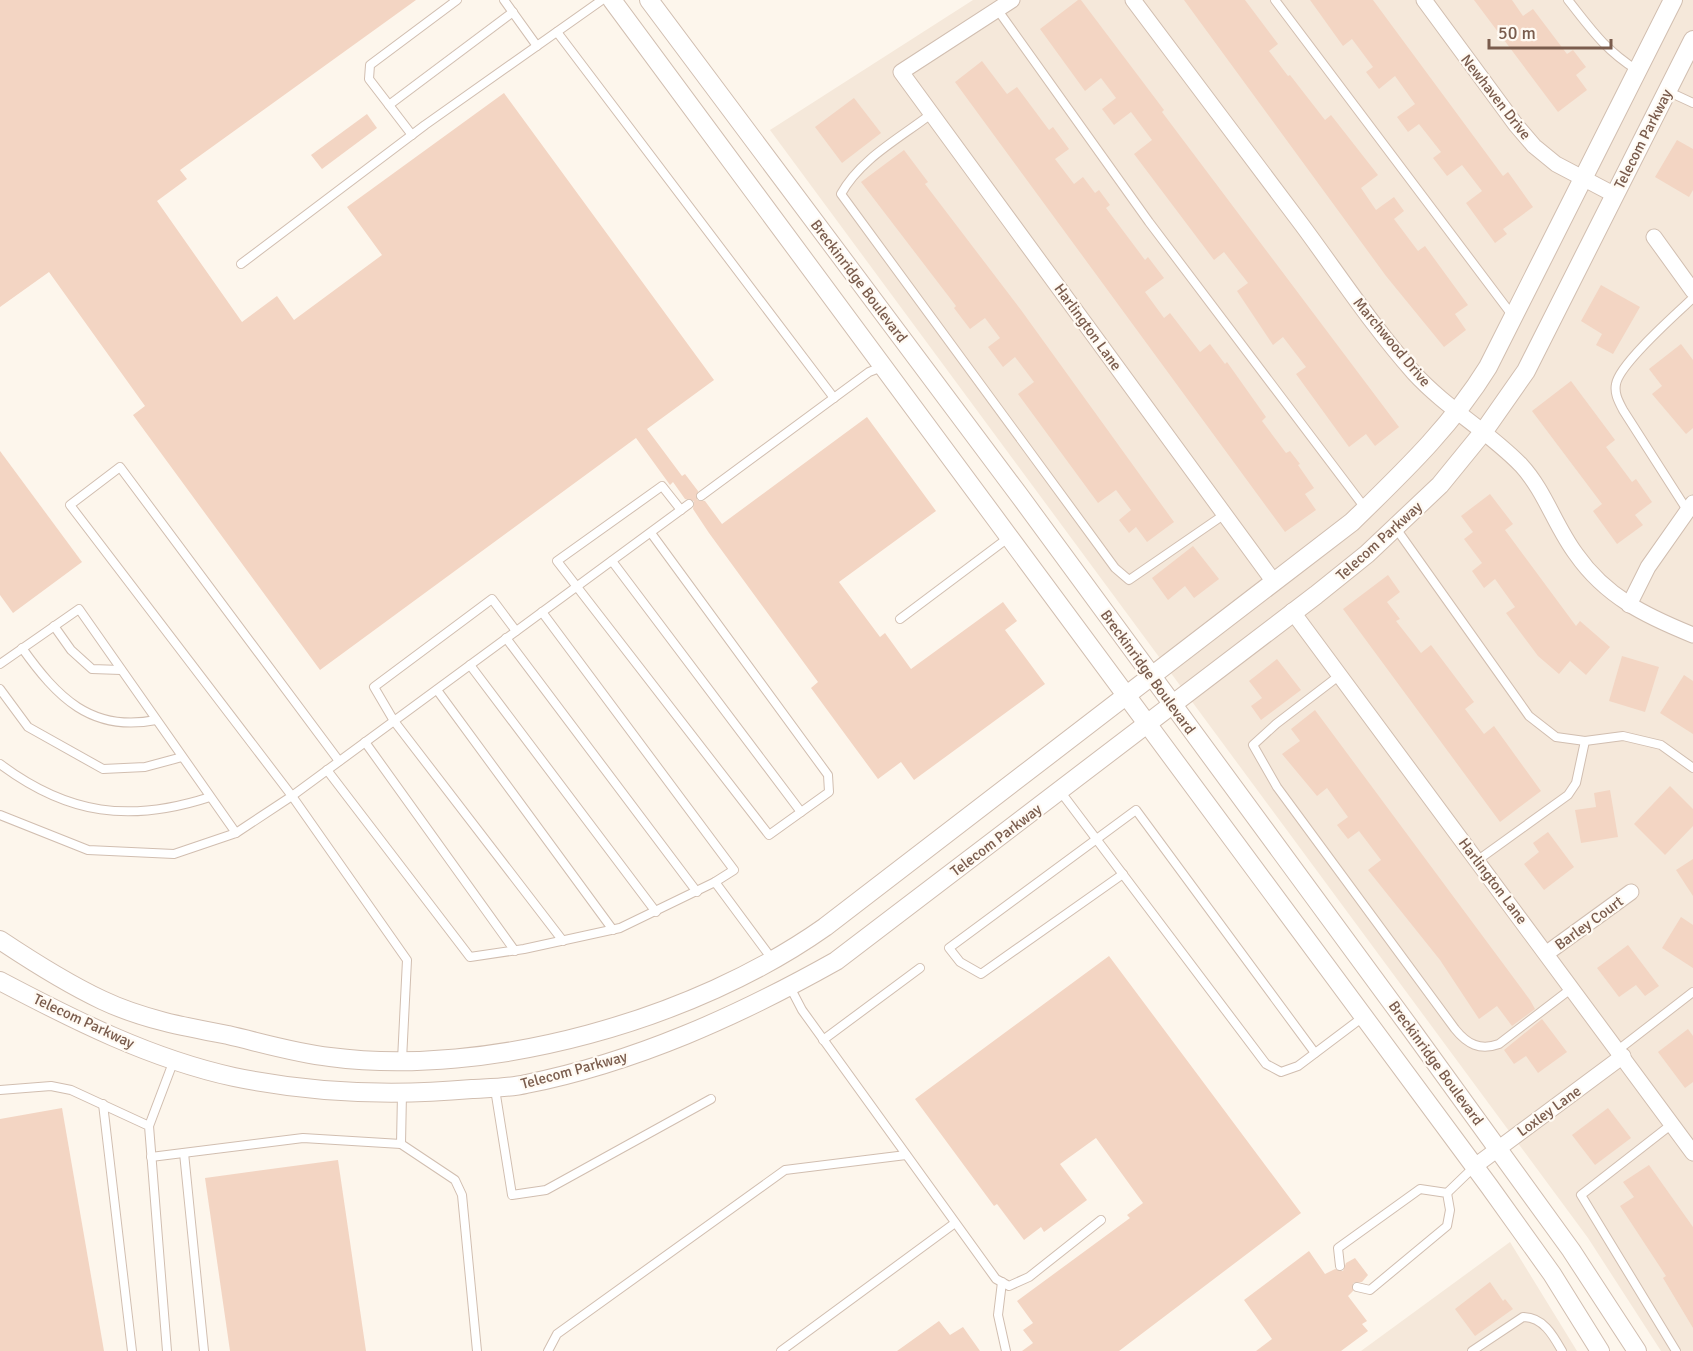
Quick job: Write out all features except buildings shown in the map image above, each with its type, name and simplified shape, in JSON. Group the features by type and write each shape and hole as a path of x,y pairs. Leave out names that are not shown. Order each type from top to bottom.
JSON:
{"street":[{"name":"Breckinridge Boulevard","path":"612,0 1475,1166 1552,1274 1600,1351"},
{"name":"Breckinridge Boulevard","path":"649,0 1152,676 1498,1148 1571,1250 1637,1351"},
{"path":"998,9 1012,0"},
{"name":"Marchwood Drive","path":"1132,0 1366,313 1414,373 1522,466 1539,489 1575,553 1597,579 1645,615 1693,635"},
{"name":"Newhaven Drive","path":"1424,0 1522,132 1556,164 1615,195"},
{"name":"Telecom Parkway","path":"0,940 48,971 103,1000 147,1017 197,1031 330,1057 402,1061 512,1051 595,1032 635,1020 746,975 825,927 1152,676 1365,509 1421,456 1458,412 1488,367 1673,0"},
{"name":"Harlington Lane","path":"998,9 900,72 1274,582"},
{"name":"Telecom Parkway","path":"0,981 99,1032 231,1076 279,1085 329,1090 402,1093 524,1085 606,1065 688,1036 790,987 836,961 1148,725 1333,581 1395,528 1440,485 1484,431 1526,371 1693,40"},
{"path":"1654,237 1693,291"},
{"path":"883,366 908,348"},
{"path":"1629,605 1648,567 1690,507"},
{"name":"Harlington Lane","path":"1292,611 1672,1124 1691,1145"},
{"name":"Barley Court","path":"1546,953 1631,892"},
{"path":"772,960 790,987"},
{"name":"Loxley Lane","path":"1475,1166 1621,1053"},
{"path":"402,1061 402,1093"}],"lane":[{"path":"412,135 369,79 370,65 457,0"},
{"path":"504,0 537,46"},
{"path":"241,264 412,135 602,0"},
{"path":"1275,0 1514,316"},
{"path":"1568,0 1596,38 1618,59 1638,71"},
{"path":"998,9 1149,222 1365,509"},
{"path":"389,105 513,12"},
{"path":"557,32 834,398"},
{"path":"1667,91 1693,103"},
{"path":"932,114 867,162 849,178 841,194 908,289 1115,568 1129,580 1225,514"},
{"path":"1690,507 1623,410 1616,396 1616,384 1620,372 1693,298"},
{"path":"701,496 869,372 883,366"},
{"path":"339,761 120,467 70,505 292,796 407,960 402,1061"},
{"path":"651,533 828,775 829,792 769,835 557,561 662,486 681,510"},
{"path":"0,815 88,850 174,854 236,833 292,796 689,504"},
{"path":"1395,528 1528,716 1556,737 1585,741 1623,736 1661,745 1693,768"},
{"path":"900,619 1009,537"},
{"path":"612,561 801,812"},
{"path":"516,631 492,599 374,687 394,721 563,941"},
{"path":"0,664 78,609 236,833"},
{"path":"327,770 470,957 515,951 613,930 697,892 734,870 542,612"},
{"path":"54,626 71,650 92,669 121,670"},
{"path":"506,638 697,892"},
{"path":"22,648 48,685 72,705 109,722 136,724 156,720"},
{"path":"470,665 656,912"},
{"path":"1340,675 1276,724 1253,745 1277,787 1455,1029 1462,1038 1480,1047 1499,1044 1572,988"},
{"path":"0,689 28,727 103,769 145,767 182,757"},
{"path":"436,690 613,930"},
{"path":"1478,860 1569,795 1576,783 1585,741"},
{"path":"365,742 515,951"},
{"path":"0,764 24,782 79,806 132,813 180,807 210,797"},
{"path":"1060,791 1266,1064 1281,1072 1298,1066 1364,1016"},
{"path":"1123,874 981,974 960,962 949,948 1136,810 1315,1053"},
{"path":"715,882 772,960"},
{"path":"823,1040 920,968"},
{"path":"790,987 823,1040 996,1280 1009,1286 1029,1277 1101,1220"},
{"path":"1621,1053 1693,992"},
{"path":"167,1351 149,1126 175,1058"},
{"path":"0,1090 51,1086 71,1090 149,1126"},
{"path":"495,1088 512,1195 546,1190 711,1099"},
{"path":"401,1144 402,1093"},
{"path":"103,1104 132,1351"},
{"path":"1672,1124 1581,1195 1676,1351"},
{"path":"151,1157 303,1138 401,1144 454,1180 459,1187 477,1351"},
{"path":"184,1153 204,1351"},
{"path":"548,1351 557,1334 785,1170 906,1155"},
{"path":"1447,1193 1475,1166"},
{"path":"1340,1266 1338,1248 1420,1189 1447,1193"},
{"path":"1357,1287 1370,1290 1447,1226 1450,1210 1447,1193"},
{"path":"781,1351 955,1223"},
{"path":"1002,1282 998,1316 1006,1351"},
{"path":"1472,1351 1523,1317 1534,1317 1544,1325 1562,1351"}],"shaded area":[{"path":"973,0 1693,0 1693,1351 1661,1351 1588,1238 770,130"},
{"path":"1510,1242 1577,1351 1361,1351"}]}
